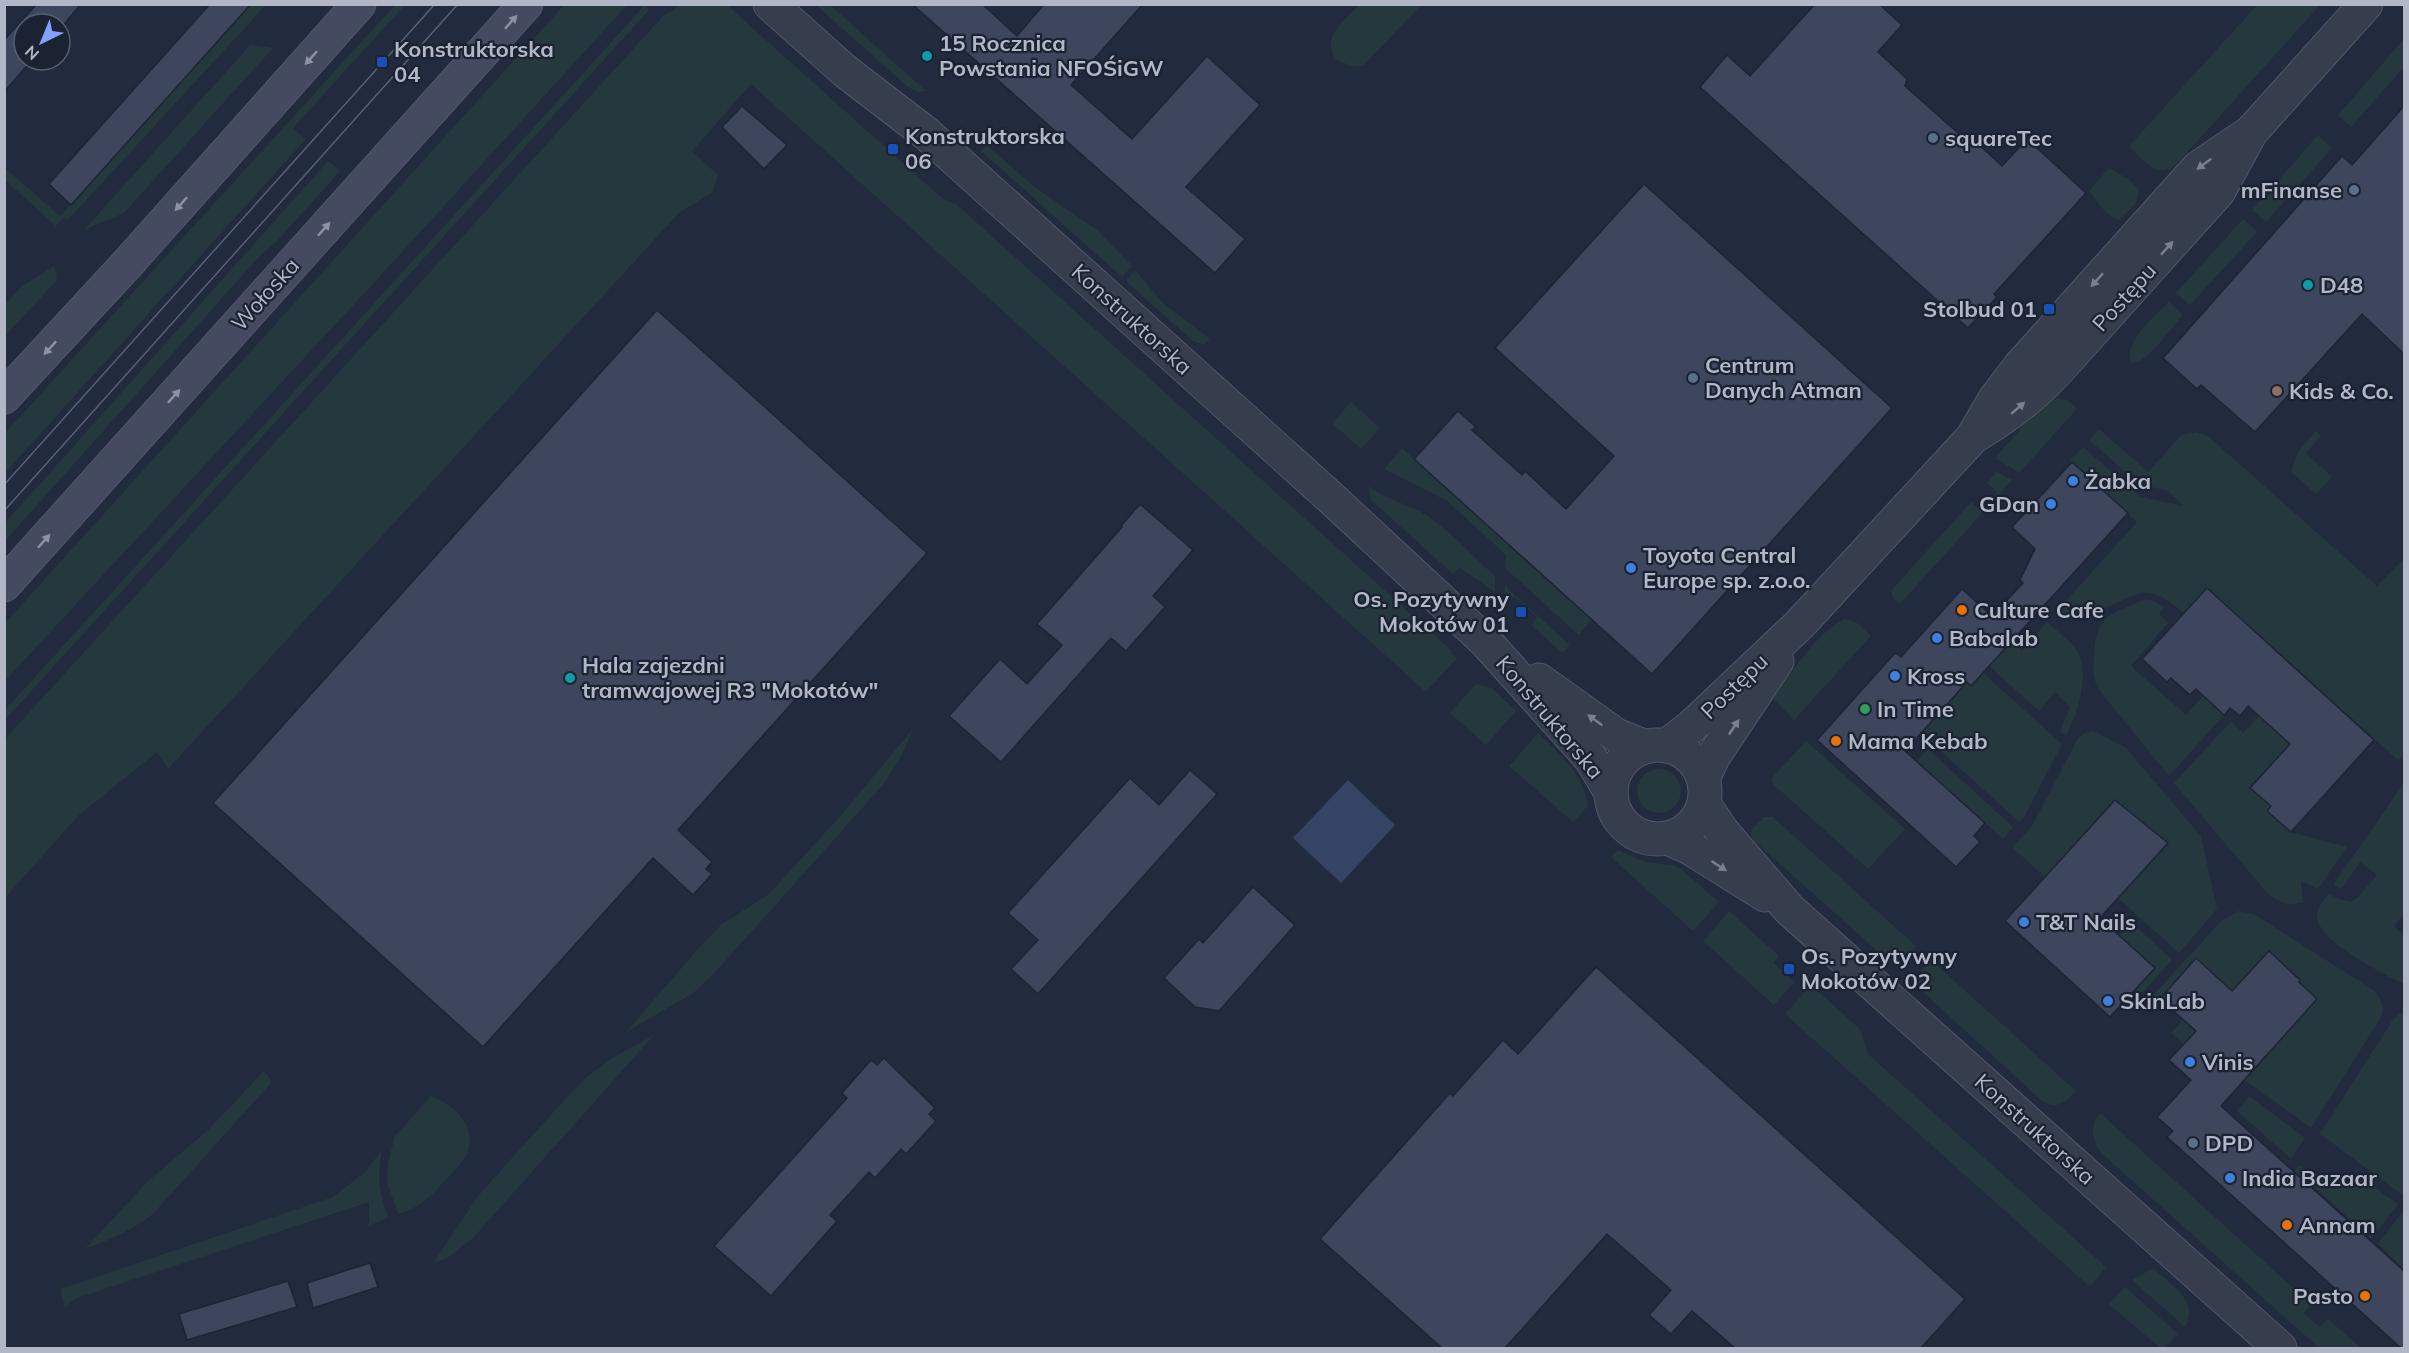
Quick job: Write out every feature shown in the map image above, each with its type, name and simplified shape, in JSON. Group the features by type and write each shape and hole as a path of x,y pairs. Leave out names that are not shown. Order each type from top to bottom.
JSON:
{"main road":[{"path":"4,397 128,263 359,4"},
{"name":"Wołoska","path":"4,585 526,4"}],"street":[{"name":"Konstruktorska","path":"770,4 844,71 919,128 1330,497 1486,642 1591,759 1611,793"},
{"name":"Postępu","path":"1656,746 1686,731 1800,624 1972,438 1995,399 2020,366 2198,168 2251,132 2366,4"},
{"name":"Postępu","path":"1704,791 1713,757 1800,624"},
{"name":"Konstruktorska","path":"1486,642 1616,735 1656,746"},
{"path":"1656,746 1678,749 1689,757 1704,791 1688,828 1668,838 1657,839 1631,830 1619,818 1612,805 1611,793 1617,770 1623,760 1634,752 1656,746"},
{"name":"Konstruktorska","path":"1704,791 1713,819 1789,909 2280,1348"},
{"name":"Konstruktorska","path":"1668,838 1690,848 1789,909"}],"shaded area":[{"path":"682,4 727,5 942,198 956,204 1452,651 1451,653 1457,658 1426,692 751,84 692,151 718,175 712,193 680,212 168,769 157,752 78,816 5,898 5,739 664,15"},
{"path":"2258,4 2320,5 2174,167 2161,170 2149,166 2129,146"},
{"path":"249,5 266,5 68,220 64,217 56,226 5,180 5,168 60,216"},
{"path":"395,5 405,5 293,128 305,140 5,473 5,433"},
{"path":"564,5 627,5 395,260 5,681 5,623"},
{"path":"645,5 649,10 5,720 5,710"},
{"path":"816,5 830,5 926,91 919,92 908,87"},
{"path":"1359,5 1421,5 1364,65 1354,67 1337,60 1332,52 1331,44 1336,30"},
{"path":"2404,39 2404,67 2351,127 2338,115"},
{"path":"250,45 273,48 124,213 84,230"},
{"path":"2318,135 2332,148 2266,222 2252,210"},
{"path":"987,145 1032,185 1098,231 1132,266 1122,277 981,151"},
{"path":"328,161 340,171 277,241 259,257 5,541 5,523"},
{"path":"2109,168 2128,179 2139,189 2136,203 2119,220 2106,212 2089,191"},
{"path":"2243,219 2257,232 2190,305 2176,293"},
{"path":"54,266 56,281 5,336 5,305 21,287"},
{"path":"1135,270 1162,302 1210,339 1204,345 1193,341 1126,281"},
{"path":"2169,302 2183,315 2151,352 2137,362 2131,363 2130,355 2136,338"},
{"path":"2058,398 2069,401 2077,409 2019,473 1995,458 2044,402"},
{"path":"1351,402 1380,428 1361,449 1332,423"},
{"path":"2099,429 2148,472 2181,435 2196,432 2208,436 2377,586 2404,559 2404,755 2398,760 2207,588 2184,613 2164,598 2147,593 2140,593 2078,619 2066,619 2056,612 2137,522 2070,460 2083,447 2141,497 2184,506 2168,491 2139,484 2089,440"},
{"path":"2316,431 2321,435 2306,453 2332,477 2316,494 2291,472 2299,450"},
{"path":"1402,448 1592,619 1579,635 1505,568 1506,555 1447,501 1384,469"},
{"path":"1997,472 2012,480 1900,604 1893,598 1891,591 1971,502 1980,510 1997,492 1987,483"},
{"path":"1368,486 1382,495 1419,511 1443,528 1495,576 1495,592 1460,568 1453,574 1371,500"},
{"path":"1505,586 1570,645 1562,653 1531,625 1537,617 1514,596 1507,603 1504,601"},
{"path":"2146,599 2164,607 2159,614 2168,623 2131,666 2186,715 2203,696 2224,715 2169,776 2100,691 2094,673 2095,641 2102,623 2115,613"},
{"path":"1845,619 1856,622 1871,636 1794,720 1773,699 1815,643 1835,624"},
{"path":"2047,622 2077,651 2083,671 2078,706 2066,736 2060,731 2070,707 2055,692 2039,711 1989,666 2011,642 2022,651"},
{"path":"1983,673 2062,744 2024,817 2019,822 1921,733 1967,682 1972,686"},
{"path":"1476,684 1492,688 1516,711 1486,745 1450,713"},
{"path":"2259,716 2290,744 2250,788 2271,806 2267,811 2291,832 2347,847 2318,889 2301,881 2303,902 2284,903 2267,893 2174,783 2231,721 2243,733"},
{"path":"913,729 901,756 883,785 710,978 692,994 626,1032 722,924 769,894 841,815"},
{"path":"2091,731 2126,748 2201,836 2217,909 2179,953 2118,898 2136,879 2130,873 2145,869 2168,843 2115,800 2045,877 2012,847 2032,826 2077,740 2083,734"},
{"path":"1538,733 1570,766 1582,784 1588,806 1573,822 1509,766"},
{"path":"1806,741 1905,829 1868,869 1774,785 1771,779"},
{"path":"1928,749 2013,827 2003,839 1917,761"},
{"path":"1659,769 1668,770 1675,775 1680,782 1680,800 1675,807 1668,812 1659,813 1650,812 1643,807 1638,800 1637,791 1638,782 1643,775 1650,770"},
{"path":"2404,783 2404,914 2394,926 2404,935 2404,984 2338,945 2319,924 2317,914 2328,894 2351,902 2377,875 2360,862 2342,889 2333,885"},
{"path":"1764,817 1773,817 1916,946 1902,957 1885,958 1752,839 1751,830"},
{"path":"1618,850 1645,862 1673,865 1681,869 1719,902 1693,931 1611,857"},
{"path":"1729,911 1779,956 1774,963 1794,982 1774,1005 1703,941"},
{"path":"2238,911 2254,914 2373,990 2382,1003 2380,1019 2311,1128 2244,1080 2317,999 2269,951 2184,1044 2171,1033 2219,979 2196,958 2151,1008 2146,1003 2222,920"},
{"path":"2131,922 2172,960 2139,996 2134,991 2155,968 2119,935"},
{"path":"1930,959 2076,1091 2060,1104 2052,1105 2042,1101 1921,990 1919,977"},
{"path":"1811,985 1860,1029 1868,1054 2106,1267 2090,1287 1785,1014"},
{"path":"2404,1013 2404,1196 2320,1134 2394,1018"},
{"path":"654,1035 473,1238 446,1259 433,1263 478,1196 566,1098 588,1076 612,1058"},
{"path":"264,1071 272,1082 153,1214 120,1234 85,1249 147,1182 207,1131"},
{"path":"431,1096 447,1104 461,1116 469,1132 468,1151 463,1161 432,1194 414,1208 398,1214 387,1181 388,1163 395,1136"},
{"path":"2249,1096 2305,1138 2291,1159 2237,1111"},
{"path":"2100,1113 2311,1304 2304,1313 2320,1327 2328,1319 2361,1348 2319,1348 2100,1152 2095,1142 2093,1127"},
{"path":"382,1150 380,1184 388,1217 369,1226 369,1202 74,1299 65,1309 60,1289 333,1197 365,1172"},
{"path":"2299,1165 2344,1186 2354,1173 2398,1204 2371,1239 2306,1179 2304,1180 2294,1172"},
{"path":"2404,1210 2404,1269 2378,1244"},
{"path":"2153,1268 2181,1293 2186,1301 2189,1317 2185,1327 2132,1280"},
{"path":"2125,1287 2178,1334 2165,1348 2160,1348 2109,1304"}],"water":[{"path":"1348,780 1395,825 1341,883 1293,838"}],"building":[{"path":"37,4 81,4 72,15 72,12 30,12"},
{"path":"210,4 251,4 71,205 49,184"},
{"path":"912,4 982,4 1017,36 1044,4 1143,4 1071,85 1132,139 1207,56 1260,105 1186,187 1245,239 1215,273"},
{"path":"1815,4 1879,4 1902,25 1878,52 1907,79 1905,86 1967,141 1974,140 2002,166 2027,139 2086,193 1994,294 1997,297 1968,328 1700,87 1727,55 1750,76"},
{"path":"12,31 12,72 22,72 4,92 4,40"},
{"path":"742,106 787,145 764,169 722,127"},
{"name":"D48","path":"2404,106 2404,354 2362,314 2255,432 2201,385 2197,389 2163,358 2342,156 2352,165"},
{"name":"Centrum Danych Atman","path":"1644,184 1892,408 1652,674 1414,459 1458,411 1476,427 1472,430 1522,475 1525,471 1566,509 1614,456 1495,348"},
{"name":"Hala zajezdni tramwajowej R3 \"Mokotów\"","path":"657,310 927,553 678,830 712,862 706,869 712,874 693,895 653,858 483,1047 213,803"},
{"path":"2072,462 2128,513 1971,686 1967,682 1905,751 1985,823 1974,836 1980,842 1956,867 1817,740 1895,653 1901,657 1962,589 1992,616 2023,583 2020,580 2035,549 2012,527"},
{"path":"1140,504 1193,550 1153,596 1165,607 1126,651 1111,638 1001,762 949,716 1000,659 1027,684 1062,645 1037,624"},
{"path":"2207,588 2374,740 2291,832 2267,811 2271,806 2250,788 2290,744 2248,706 2240,716 2230,708 2224,715 2196,689 2190,695 2171,678 2167,682 2142,659"},
{"path":"1190,770 1217,794 1038,994 1011,969 1038,940 1008,913 1130,778 1159,805"},
{"path":"2115,800 2168,843 2100,918 2155,968 2110,1017 2005,921"},
{"path":"1253,887 1295,925 1219,1011 1195,1007 1164,978 1199,939 1203,943"},
{"path":"2269,951 2317,999 2221,1106 2404,1271 2404,1348 2401,1348 2167,1137 2173,1131 2157,1117 2191,1080 2169,1060 2196,1031 2160,999 2196,958 2232,991"},
{"path":"1596,967 1965,1299 1921,1348 1735,1348 1692,1311 1671,1334 1649,1315 1671,1290 1607,1234 1505,1348 1442,1348 1320,1239 1450,1093 1453,1096 1503,1040 1518,1054"},
{"path":"884,1058 935,1108 929,1114 936,1121 906,1154 901,1149 875,1178 869,1172 830,1215 837,1221 771,1296 714,1246 847,1098 842,1093 871,1060 877,1065"},
{"path":"370,1263 378,1287 313,1308 307,1283"},
{"path":"288,1281 297,1307 187,1340 179,1314"}],"tram line":[{"path":"4,485 435,4"},
{"path":"4,511 458,4"}],"place":[{"name":"15 Rocznica Powstania NFOŚiGW","path":"927,56"},
{"name":"Konstruktorska 04","path":"382,62"},
{"name":"squareTec","path":"1933,138"},
{"name":"Konstruktorska 06","path":"893,149"},
{"name":"mFinanse","path":"2354,190"},
{"name":"D48","path":"2308,285"},
{"name":"Stolbud 01","path":"2049,309"},
{"name":"Centrum Danych Atman","path":"1693,378"},
{"name":"Kids & Co.","path":"2277,391"},
{"name":"Żabka","path":"2073,481"},
{"name":"GDan","path":"2051,504"},
{"name":"Toyota Central Europe sp. z.o.o.","path":"1631,568"},
{"name":"Culture Cafe","path":"1962,610"},
{"name":"Os. Pozytywny Mokotów 01","path":"1521,612"},
{"name":"Babalab","path":"1937,638"},
{"name":"Kross","path":"1895,676"},
{"name":"Hala zajezdni tramwajowej R3 \"Mokotów\"","path":"570,678"},
{"name":"In Time","path":"1865,709"},
{"name":"Mama Kebab","path":"1836,741"},
{"name":"T&T Nails","path":"2024,922"},
{"name":"Os. Pozytywny Mokotów 02","path":"1789,969"},
{"name":"SkinLab","path":"2108,1001"},
{"name":"Vinis","path":"2190,1062"},
{"name":"DPD","path":"2193,1143"},
{"name":"India Bazaar","path":"2230,1178"},
{"name":"Annam","path":"2287,1225"},
{"name":"Pasto","path":"2365,1296"}]}
